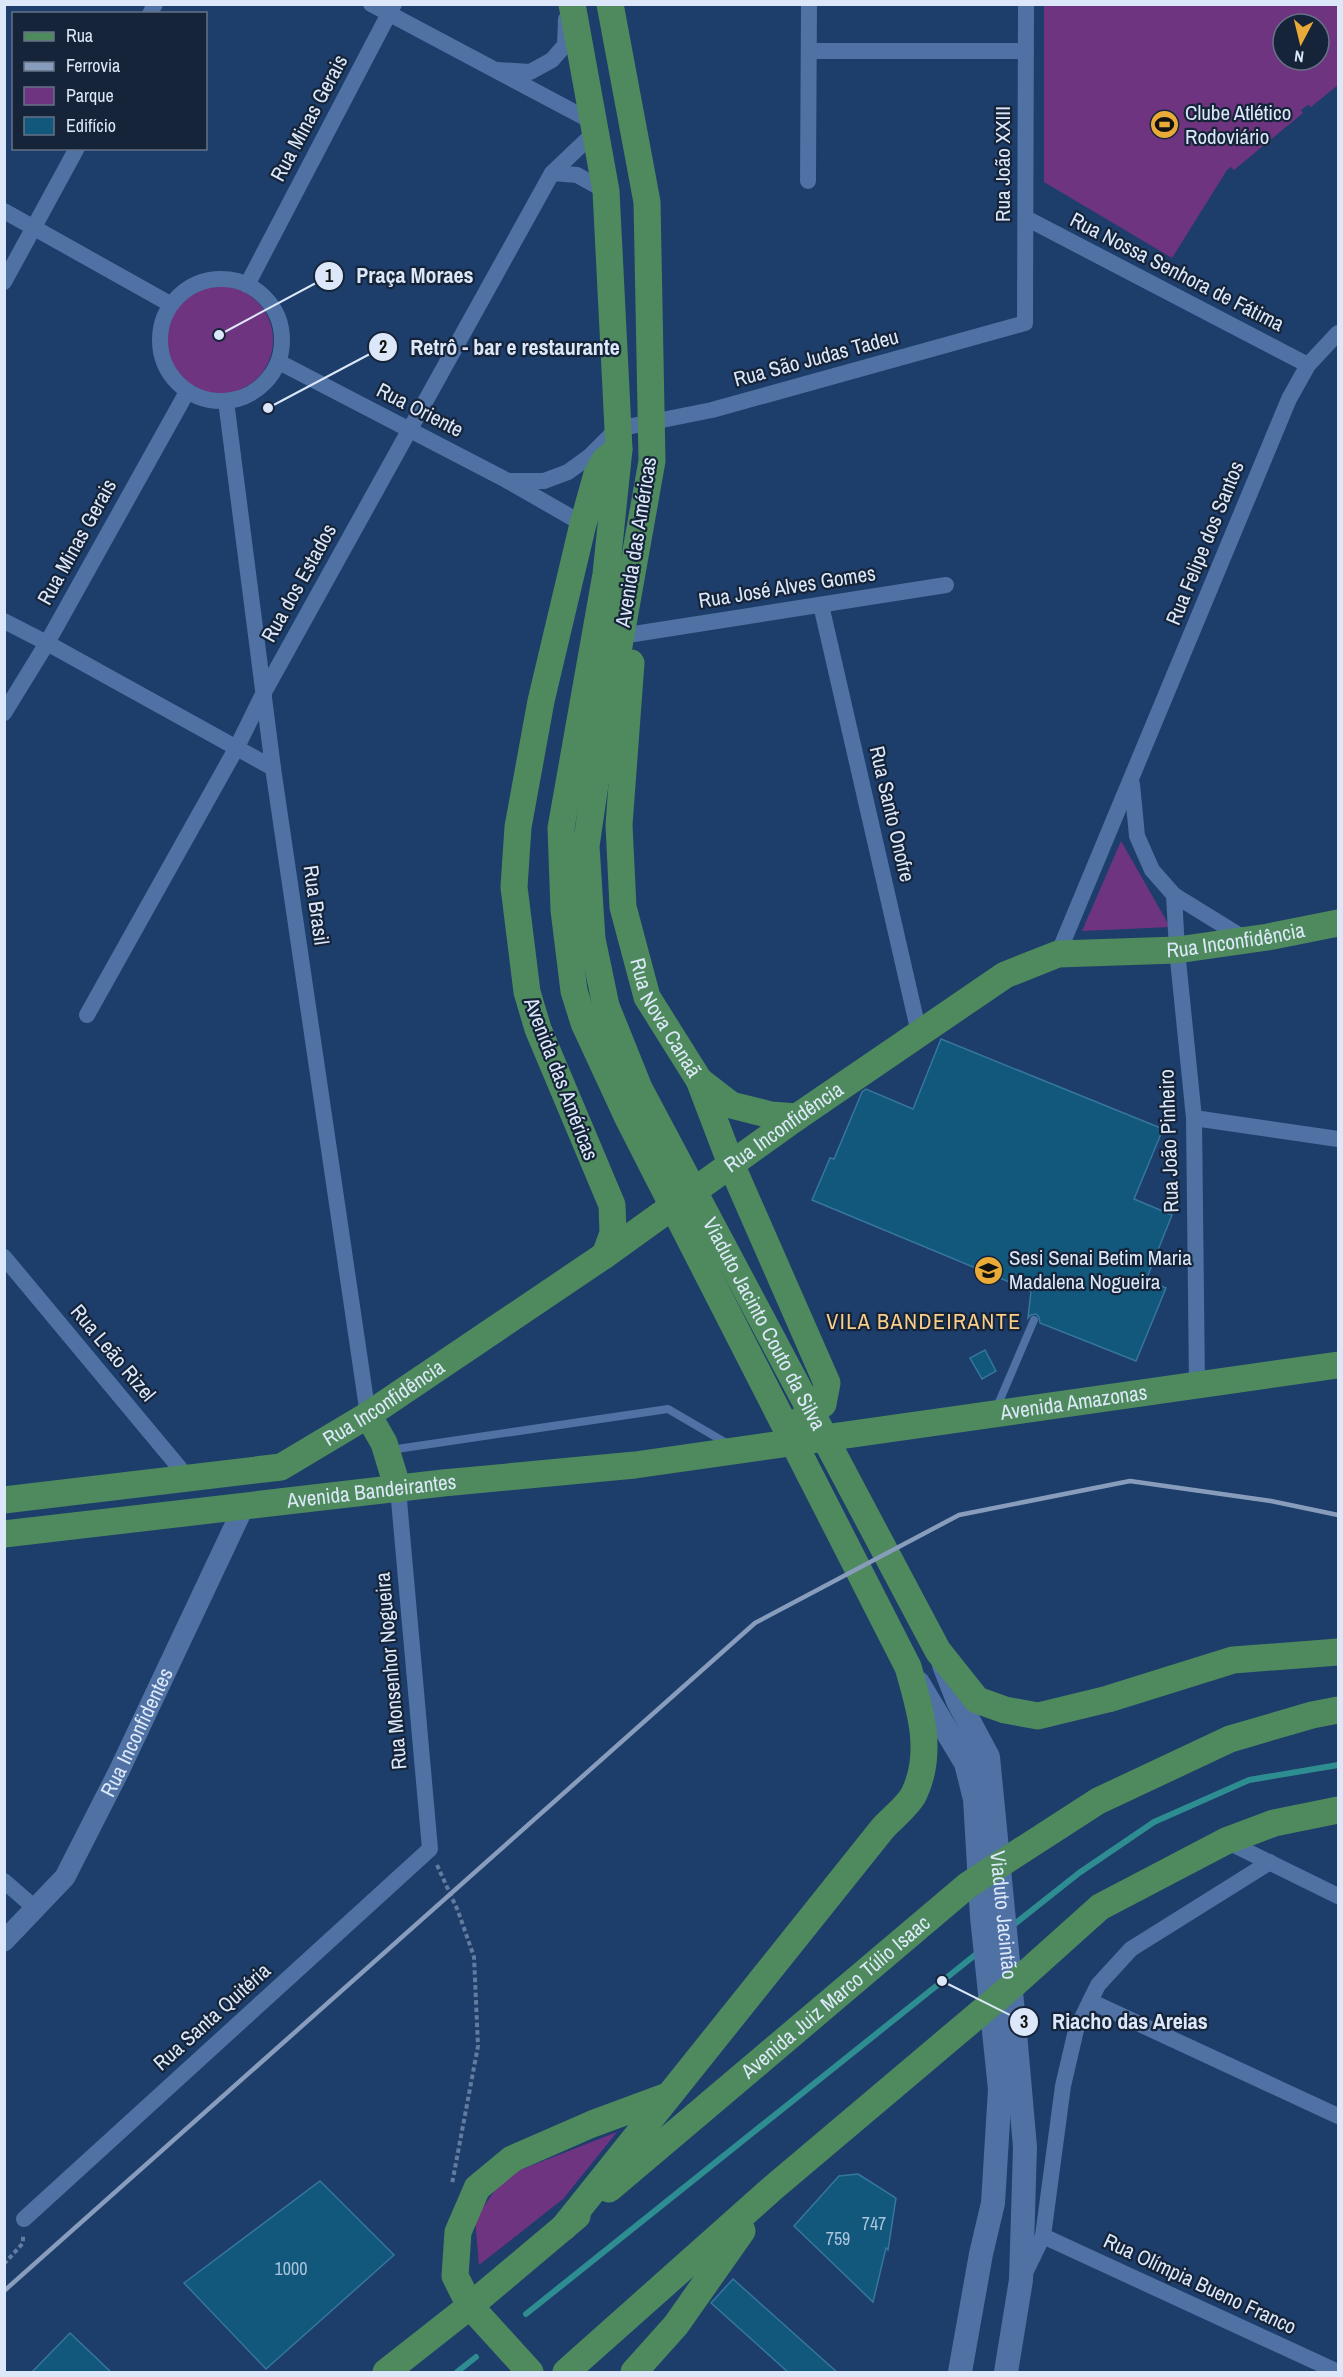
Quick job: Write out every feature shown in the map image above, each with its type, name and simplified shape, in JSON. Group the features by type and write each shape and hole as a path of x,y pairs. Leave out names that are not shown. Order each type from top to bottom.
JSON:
{"main road":[{"name":"Avenida das Américas","path":"572,4 606,191 618,439 606,574 561,828 561,865 568,947 574,991 584,1023"},
{"name":"Avenida das Américas","path":"606,1006 592,939 586,846 598,764 652,461 647,202 610,4"},
{"path":"609,248 648,243"},
{"name":"Avenida das Américas","path":"604,1255 613,1233 612,1205 538,1029 527,992 514,887 518,827 541,701 597,474 618,439"},
{"name":"Rua Nova Canaã","path":"642,522 620,825 623,907 647,998 699,1080 731,1164 827,1383 823,1404 794,1425 745,1450"},
{"name":"Rua Inconfidência","path":"281,1467 368,1415 604,1255 797,1117 1005,975 1058,954 1177,950 1338,923"},
{"name":"Viaduto Jacinto Couto da Silva","path":"606,1006 639,1088 934,1644 958,1701 988,1757 987,1837"},
{"name":"Viaduto Jacinto Couto da Silva","path":"584,1023 628,1118 904,1660 966,1763 987,1837"},
{"path":"699,1080 731,1105 771,1115 797,1117"},
{"name":"Avenida Amazonas","path":"810,1441 1338,1365"},
{"path":"368,1415 387,1450 398,1489"},
{"name":"Avenida Bandeirantes","path":"4,1534 245,1504 634,1465 810,1441"},
{"name":"Avenida Bandeirantes","path":"4,1500 281,1467"},
{"path":"934,1644 977,1700 1005,1710 1038,1716 1108,1699 1233,1660 1338,1652"},
{"path":"564,2227 666,2096 883,1828 913,1795 925,1756 921,1714 904,1660"},
{"name":"Avenida Juiz Marco Túlio Isaac","path":"386,2373 478,2314 564,2227 968,1885 1108,1796 1230,1739 1312,1715 1338,1710"},
{"path":"566,2373 774,2187 1012,1986 1100,1907 1226,1841 1274,1823 1338,1810"},
{"name":"Viaduto Jacintão","path":"987,1837 1006,2040"},
{"path":"1006,2040 1025,2146 1021,2280 1006,2373"},
{"path":"960,2373 981,2254 993,2203 1000,2089 1006,2040"},
{"path":"530,2373 478,2314 455,2276 458,2232 477,2188 512,2159 592,2124 666,2096"},
{"path":"634,2373 676,2325 774,2187"}],"street":[{"path":"371,4 391,9 594,127"},
{"path":"491,69 530,72 552,60 565,45 567,4"},
{"path":"808,181 809,4"},
{"name":"Rua João XXIII","path":"1025,323 1026,4"},
{"name":"Rua Minas Gerais","path":"247,285 391,9"},
{"path":"809,51 1026,51"},
{"name":"Rua dos Estados","path":"87,1015 552,173 594,127"},
{"path":"4,282 76,150"},
{"path":"552,173 577,175 606,191"},
{"path":"4,211 170,304"},
{"name":"Rua Nossa Senhora de Fátima","path":"1026,218 1308,365"},
{"path":"227,279 247,285 263,295 274,309 282,336 279,363 270,378 258,390 242,398 226,402 212,401 187,392 172,379 162,361 159,341 161,322 170,304 186,289 206,280 227,279"},
{"name":"Rua São Judas Tadeu","path":"618,439 651,422 712,410 1025,323"},
{"name":"Rua Felipe dos Santos","path":"1058,954 1289,399 1308,365 1338,333"},
{"name":"Rua Oriente","path":"279,363 508,481 583,524"},
{"name":"Rua Minas Gerais","path":"4,713 47,643 187,392"},
{"name":"Rua Brasil","path":"226,402 273,768 368,1415"},
{"name":"Rua Oriente","path":"508,481 544,481 568,472 618,439"},
{"name":"Rua José Alves Gomes","path":"634,634 946,585"},
{"name":"Rua Santo Onofre","path":"821,605 919,1033"},
{"path":"4,621 273,768"},
{"name":"Rua Felipe dos Santos","path":"1132,780 1137,836 1152,870 1174,895 1247,940"},
{"name":"Rua João Pinheiro","path":"1174,895 1177,950 1194,1118 1197,1386"},
{"path":"1194,1118 1338,1139"},
{"name":"Rua Leão Rizel","path":"4,1257 188,1478"},
{"name":"Rua Monsenhor Nogueira","path":"398,1489 430,1849"},
{"name":"Rua Inconfidentes","path":"4,1941 65,1877 119,1772 245,1504"},
{"path":"1226,1841 1338,1896"},
{"name":"Rua Santa Quitéria","path":"24,2219 430,1849"},
{"path":"1021,2280 1044,2236 1063,2086 1076,2030 1098,1985 1131,1949 1270,1862"},
{"path":"4,1881 35,1908"},
{"path":"1090,2001 1338,2116"},
{"name":"Rua Olímpia Bueno Franco","path":"1044,2236 1338,2372"}],"lane":[{"path":"993,1415 1034,1320"},
{"name":"Avenida Bandeirantes","path":"387,1450 668,1409 745,1450"}],"path":[{"path":"430,1849 458,1911 474,1957 478,2046 450,2191"},
{"path":"4,2264 23,2243 24,2219"}],"green space":[{"name":"Clube Atlético Rodoviário","path":"1044,5 1338,5 1338,85 1311,107 1308,105 1301,110 1303,113 1234,170 1231,167 1227,170 1172,258 1044,182"},
{"path":"219,286 240,290 257,302 269,319 273,340 269,361 257,378 240,390 219,394 198,390 181,378 169,361 165,340 169,319 181,302 198,290"},
{"path":"1121,841 1170,927 1082,931"},
{"path":"617,2132 563,2199 479,2265 475,2219 505,2176"}],"building":[{"path":"941,1039 1163,1129 1134,1199 1172,1215 1146,1280 1166,1288 1136,1361 1040,1323 1036,1314 1028,1318 1031,1291 812,1200 830,1158 834,1159 862,1092 866,1089 913,1109"},
{"path":"985,1350 996,1371 982,1379 970,1358"},
{"path":"858,2174 896,2198 888,2250 886,2248 873,2302 794,2226 839,2176"},
{"path":"320,2181 394,2255 266,2369 184,2283"},
{"path":"733,2279 838,2373 789,2373 711,2303"},
{"path":"70,2333 112,2373 31,2373"}],"waterway":[{"path":"1012,1926 1079,1873 1154,1822 1249,1780 1338,1765"},
{"path":"526,2314 980,1951"},
{"path":"457,2372 476,2357"}],"railway":[{"path":"4,2291 755,1623 959,1515 1130,1481 1271,1501 1338,1515"}],"place":[{"name":"Clube Atlético Rodoviário","path":"1164,125"},
{"name":"Praça Moraes","path":"219,335"},
{"name":"Retrô - bar e restaurante","path":"268,408"},
{"name":"Sesi Senai Betim Maria Madalena Nogueira","path":"988,1270"},
{"name":"Riacho das Areias","path":"942,1981"}],"district":[{"name":"VILA BANDEIRANTE","path":"924,1321"}]}
